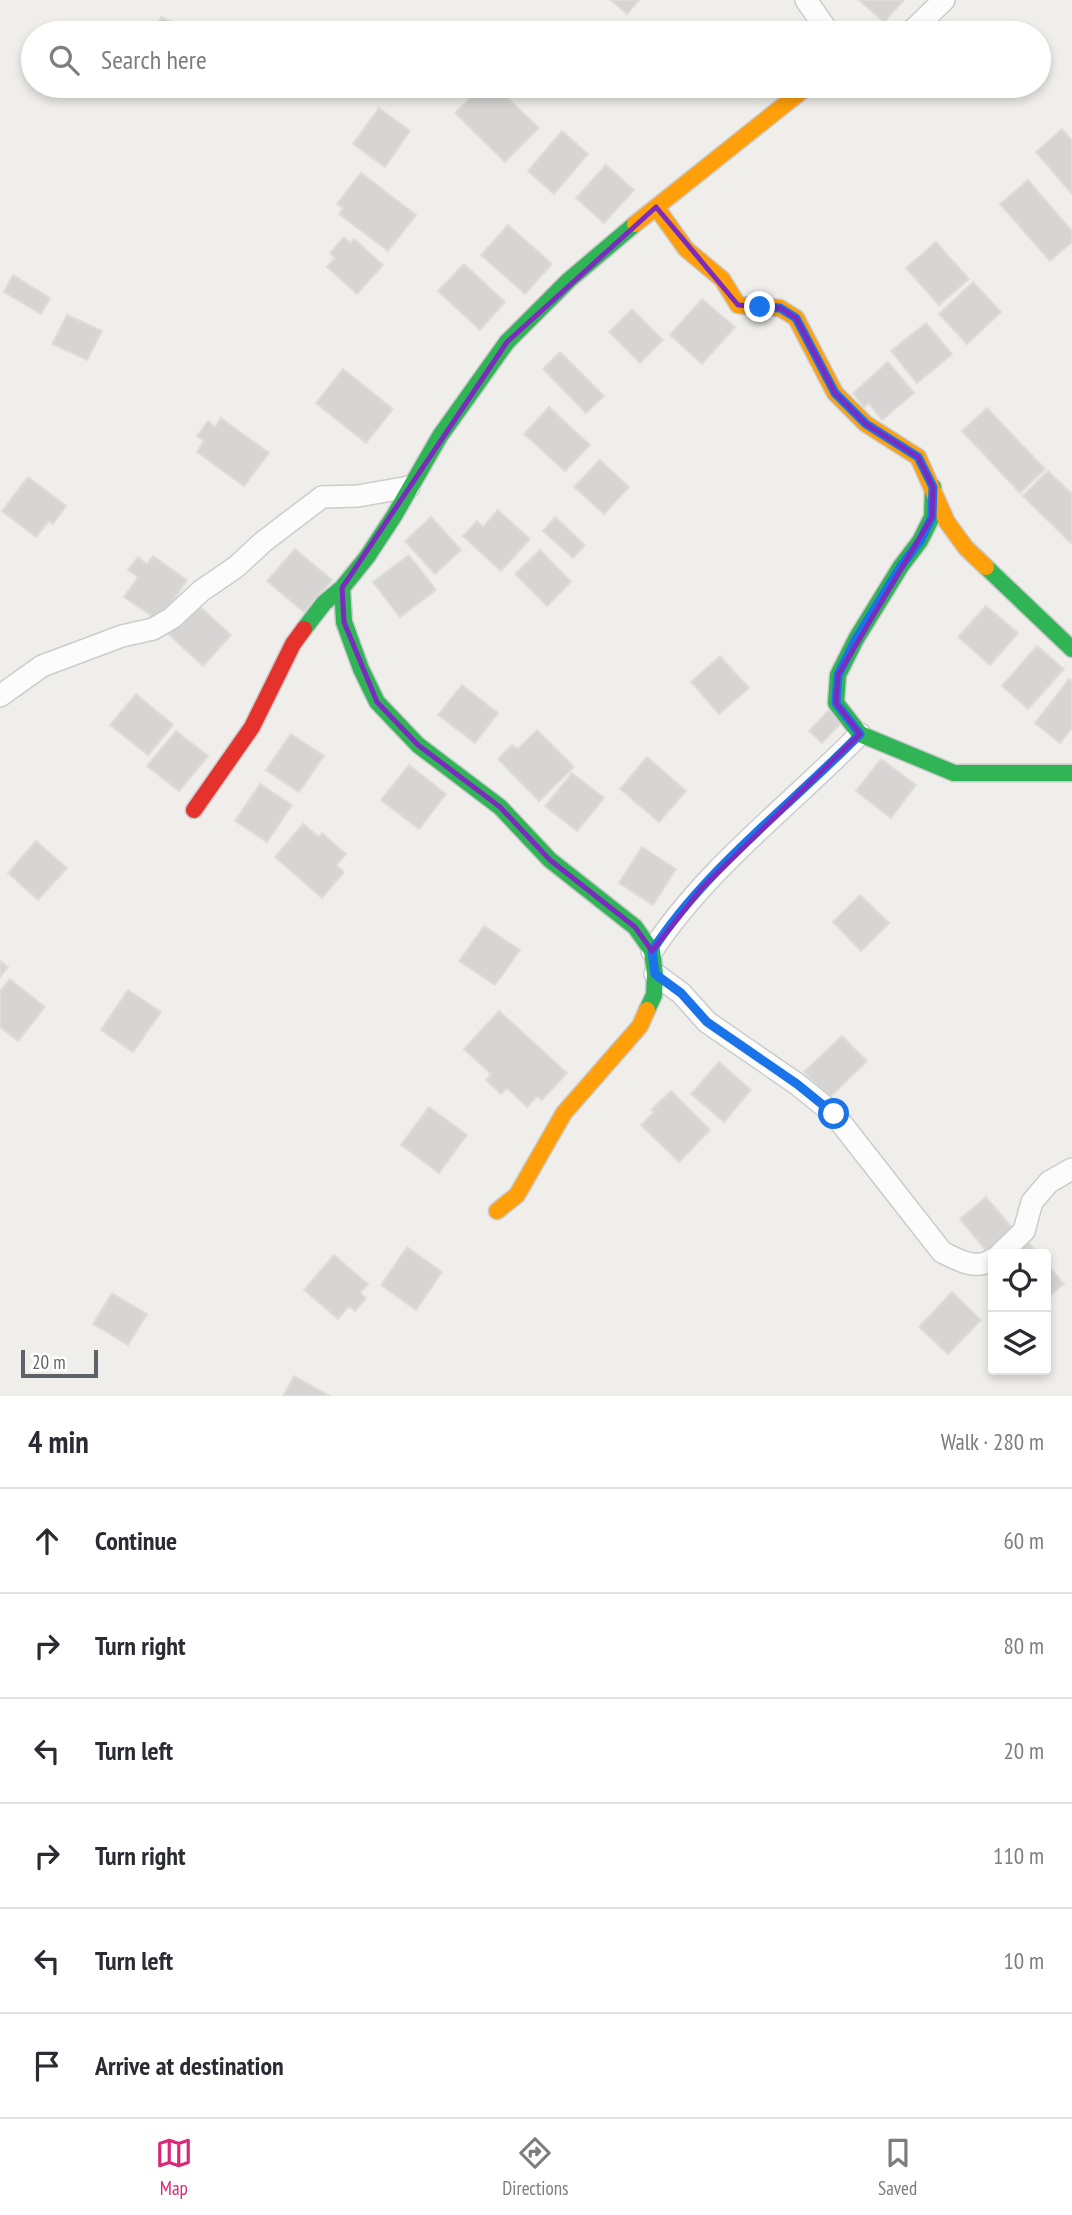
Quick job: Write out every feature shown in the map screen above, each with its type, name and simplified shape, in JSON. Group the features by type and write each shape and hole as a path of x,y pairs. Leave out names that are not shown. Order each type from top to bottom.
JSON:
{"street":[{"path":"806,0 821,21"},
{"path":"922,21 944,0"},
{"path":"194,810 252,727 293,644 324,603 342,588 367,557 440,436 507,342 569,280 793,98"},
{"path":"656,207 686,249 722,279 738,305 780,308 796,318 835,393 866,424 918,457 947,522 966,548 1072,647"},
{"path":"933,487 932,517 920,541 901,566 862,629 838,675 836,703 860,734 954,773 1072,773"},
{"path":"0,696 42,666 122,636 153,629 172,618 201,591 322,497 358,496 409,488"},
{"path":"342,588 344,622 361,669 377,702 418,745 500,807 550,860 635,927 652,951 654,995 640,1026 564,1113 516,1195 497,1211"},
{"path":"652,951 671,921 702,888 860,734"},
{"path":"655,974 681,993 707,1022 797,1084 834,1114 942,1252 967,1264 988,1262"},
{"path":"1005,1249 1024,1231 1032,1202 1049,1182 1072,1169"}],"highlighted area":[{"path":"656,207 738,305 780,308 796,318 835,393 866,424 918,457 933,487 932,517 838,675 836,703 860,734 702,888 652,951 635,927 550,860 500,807 418,745 377,702 344,622 342,588 507,342"}],"building":[{"path":"611,0 639,0 627,14"},
{"path":"859,0 904,0 883,21"},
{"path":"470,98 508,98 539,128 505,162 455,113"},
{"path":"379,108 410,131 385,167 353,144"},
{"path":"1062,129 1072,141 1072,194 1036,152"},
{"path":"562,131 588,154 554,194 528,171"},
{"path":"606,165 634,190 604,223 576,198"},
{"path":"361,173 416,215 388,251 339,214 343,208 337,204"},
{"path":"1028,180 1072,231 1072,242 1050,261 1000,204"},
{"path":"508,225 552,264 525,294 481,255"},
{"path":"344,237 350,243 354,239 383,265 357,294 327,267 335,258 330,253"},
{"path":"936,242 969,279 939,305 906,268"},
{"path":"464,264 505,302 480,330 438,291"},
{"path":"13,275 50,298 41,314 4,292"},
{"path":"973,282 1001,312 967,344 939,314"},
{"path":"702,299 735,327 702,364 670,335"},
{"path":"632,309 663,340 640,363 609,332"},
{"path":"67,315 102,331 87,360 52,344"},
{"path":"926,323 952,354 917,383 891,351"},
{"path":"560,352 604,396 586,413 543,369"},
{"path":"888,362 914,393 882,420 869,403 864,407 853,393"},
{"path":"343,369 393,409 366,443 316,403"},
{"path":"549,407 590,445 565,471 524,434"},
{"path":"987,408 1045,469 1020,493 962,431"},
{"path":"221,418 269,453 244,486 197,452 204,441 197,436 208,421 215,427"},
{"path":"600,460 629,487 604,514 574,487"},
{"path":"1048,471 1072,494 1072,544 1023,496"},
{"path":"28,477 66,506 53,524 49,521 36,537 2,511"},
{"path":"498,510 530,539 501,571 463,536 477,521 483,527"},
{"path":"431,517 461,550 435,574 405,541"},
{"path":"555,517 585,545 573,558 543,531"},
{"path":"295,549 332,580 304,612 267,581"},
{"path":"540,550 571,582 547,606 515,574"},
{"path":"409,555 436,590 400,617 373,582"},
{"path":"153,556 187,580 159,621 124,597 138,577 128,570 138,557 147,564"},
{"path":"197,604 231,635 203,666 166,632"},
{"path":"986,606 1018,633 990,665 958,637"},
{"path":"1037,646 1064,669 1028,709 1002,686"},
{"path":"720,656 749,688 719,714 691,682"},
{"path":"1069,679 1072,681 1072,728 1060,743 1035,723"},
{"path":"462,685 498,713 475,743 438,715"},
{"path":"136,694 173,725 148,755 110,725"},
{"path":"829,710 842,722 822,743 809,731"},
{"path":"537,730 574,767 539,801 498,759 512,745 518,749"},
{"path":"176,731 208,756 179,791 147,766"},
{"path":"291,734 324,756 299,792 266,770"},
{"path":"647,757 686,791 659,822 620,789"},
{"path":"881,759 916,785 891,818 856,791"},
{"path":"409,765 446,794 419,829 381,800"},
{"path":"572,773 604,798 577,831 545,806"},
{"path":"260,784 292,805 267,842 235,821"},
{"path":"303,824 319,837 322,833 346,854 336,865 344,872 322,898 275,857"},
{"path":"36,841 67,868 38,900 8,873"},
{"path":"642,847 676,869 653,905 619,883"},
{"path":"860,895 889,923 861,951 833,922"},
{"path":"484,926 520,950 495,985 459,961"},
{"path":"0,961 8,967 0,977"},
{"path":"10,979 45,1007 18,1041 0,1027 0,991"},
{"path":"128,990 161,1012 133,1052 101,1030"},
{"path":"499,1011 567,1073 542,1100 537,1096 527,1107 507,1088 501,1094 486,1080 491,1074 464,1049"},
{"path":"842,1036 867,1061 829,1098 804,1072"},
{"path":"719,1062 751,1090 724,1122 691,1094"},
{"path":"671,1091 710,1130 679,1162 641,1125 654,1112 651,1110"},
{"path":"429,1107 467,1135 439,1173 401,1145"},
{"path":"986,1197 1015,1231 993,1249 988,1249 988,1253 960,1219"},
{"path":"1026,1240 1034,1249 1015,1249"},
{"path":"407,1247 442,1272 416,1310 381,1285"},
{"path":"334,1255 368,1284 360,1293 366,1298 355,1311 349,1306 338,1319 304,1290"},
{"path":"1051,1269 1064,1284 1051,1295"},
{"path":"952,1292 981,1320 948,1354 919,1327"},
{"path":"112,1293 147,1314 128,1345 93,1324"},
{"path":"294,1376 330,1396 283,1396"}],"traffic: fast":[{"path":"304,629 367,557 440,436 507,342 569,280 635,224"},
{"path":"933,487 932,517 920,541 901,566 856,639 838,675 836,703 860,734 954,773 1072,773"},
{"path":"986,567 1072,649"},
{"path":"342,588 344,622 361,669 377,702 418,745 500,807 550,860 635,927 652,951 654,995 647,1010"}],"traffic: slow":[{"path":"635,224 793,98"},
{"path":"656,207 686,249 722,279 738,305 780,308 796,318 835,393 866,424 918,457 947,522 966,548 986,567"},
{"path":"497,1211 517,1195 564,1113 640,1026 647,1010"}],"traffic: jam":[{"path":"194,810 252,727 293,644 304,629"}],"route":[{"path":"760,307 780,308 796,318 835,393 866,424 918,457 933,487 932,517 920,541 901,566 856,639 838,675 836,703 860,734 702,888 671,921 652,951 655,974 681,993 707,1022 763,1059 834,1114"}]}
